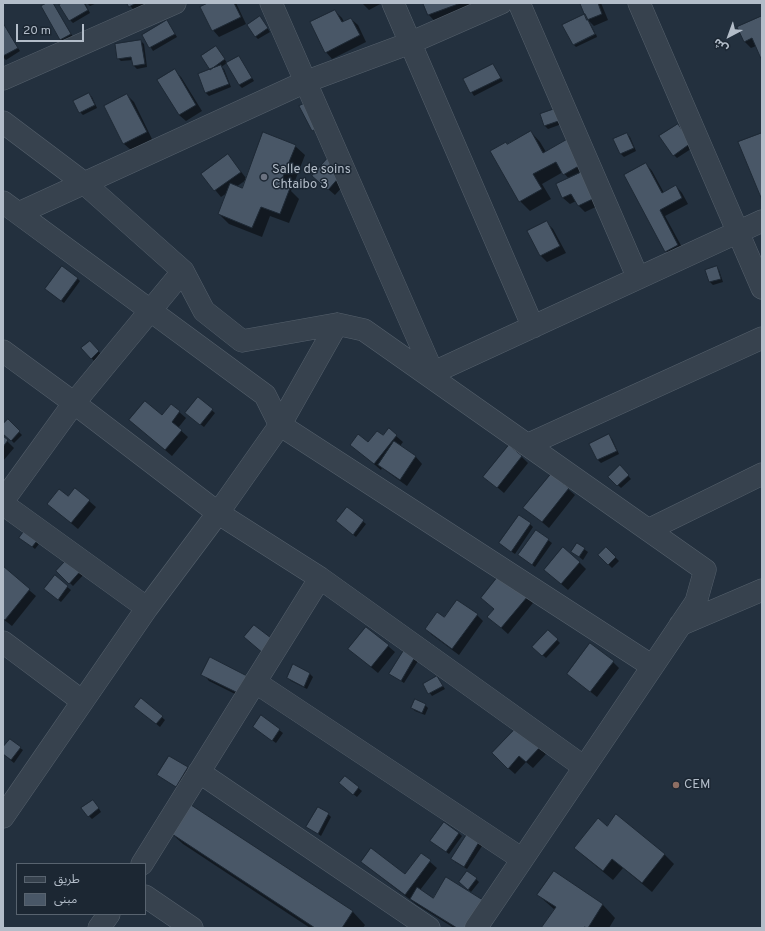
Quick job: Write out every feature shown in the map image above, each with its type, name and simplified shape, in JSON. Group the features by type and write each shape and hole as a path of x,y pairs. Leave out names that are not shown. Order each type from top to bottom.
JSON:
{"street":[{"path":"3,79 175,3"},
{"path":"270,3 431,374"},
{"path":"393,3 533,327"},
{"path":"11,208 84,182 304,82 410,43 501,3"},
{"path":"519,3 638,278"},
{"path":"639,3 762,288"},
{"path":"3,122 84,182 183,271 204,311 242,341 338,324 364,330 431,374 527,445 705,570 696,602 476,928"},
{"path":"11,208 265,395 280,425 652,666"},
{"path":"431,374 762,222"},
{"path":"147,608 3,503 74,403 183,271"},
{"path":"6,807 147,608 218,513 280,425 338,324"},
{"path":"527,445 762,338"},
{"path":"3,350 218,513 320,578 584,767"},
{"path":"648,530 762,474"},
{"path":"143,863 320,578"},
{"path":"680,624 762,590"},
{"path":"3,642 82,701"},
{"path":"255,682 522,859"},
{"path":"199,772 429,928"},
{"path":"146,897 192,928"},
{"path":"99,928 108,915"}],"building":[{"path":"47,3 53,3 71,34 60,40 41,6"},
{"path":"62,3 84,3 88,10 69,21 59,5"},
{"path":"127,3 136,3 129,7"},
{"path":"208,3 234,3 241,17 212,31 200,7"},
{"path":"423,3 461,3 428,15"},
{"path":"580,3 598,3 602,14 587,20"},
{"path":"335,10 342,22 351,18 360,35 325,53 310,22"},
{"path":"585,14 595,34 573,45 562,25"},
{"path":"260,16 268,28 255,37 247,25"},
{"path":"762,16 762,61 752,38 744,42 737,27"},
{"path":"167,20 175,34 149,48 142,35"},
{"path":"3,23 18,48 3,56"},
{"path":"141,40 145,64 133,66 131,57 117,59 115,44"},
{"path":"216,46 225,59 210,70 201,56"},
{"path":"239,56 252,78 239,85 226,63"},
{"path":"493,64 501,78 470,93 463,79"},
{"path":"221,65 229,84 205,93 198,74"},
{"path":"175,69 196,105 179,115 157,80"},
{"path":"89,93 95,105 79,113 73,101"},
{"path":"127,94 147,132 123,144 104,106"},
{"path":"318,97 330,122 312,131 299,106"},
{"path":"563,106 567,118 544,126 540,114"},
{"path":"678,124 691,143 673,156 659,136"},
{"path":"531,131 543,153 576,134 591,159 563,175 556,162 533,174 542,189 519,202 490,151"},
{"path":"263,132 296,145 280,184 290,188 280,214 261,207 252,228 218,214 230,183 242,188"},
{"path":"627,133 634,148 620,154 613,139"},
{"path":"762,133 762,200 738,142"},
{"path":"332,153 348,167 328,190 312,176"},
{"path":"228,154 241,172 214,191 201,174"},
{"path":"646,163 662,193 676,185 682,198 660,210 678,245 665,252 624,175"},
{"path":"588,169 601,195 578,206 571,194 562,198 556,184"},
{"path":"547,221 560,246 540,256 527,231"},
{"path":"62,266 78,278 61,301 45,289"},
{"path":"717,266 721,279 709,282 705,270"},
{"path":"90,341 99,351 91,359 81,348"},
{"path":"198,397 213,409 200,425 185,413"},
{"path":"145,401 162,415 171,404 180,411 172,422 182,430 165,450 129,420"},
{"path":"8,419 20,431 11,441 3,434 3,424"},
{"path":"389,428 397,435 374,464 350,445 358,434 368,442 377,431 383,435"},
{"path":"609,434 617,451 597,460 589,444"},
{"path":"3,436 8,440 3,447"},
{"path":"394,441 416,456 400,480 378,465"},
{"path":"509,445 522,456 497,488 483,477"},
{"path":"620,465 629,475 617,486 608,477"},
{"path":"551,474 569,488 542,522 523,508"},
{"path":"75,488 90,500 71,523 47,504 59,489 68,496"},
{"path":"347,507 364,520 353,535 336,521"},
{"path":"519,515 531,523 511,552 499,543"},
{"path":"27,527 40,537 32,547 19,538"},
{"path":"536,530 549,539 532,565 518,555"},
{"path":"577,543 585,548 579,557 571,552"},
{"path":"563,547 580,562 561,584 544,570"},
{"path":"606,547 616,557 608,565 598,555"},
{"path":"71,555 84,567 69,584 56,571"},
{"path":"3,566 30,589 5,620 3,619"},
{"path":"500,574 528,596 501,628 487,617 494,609 481,598"},
{"path":"55,575 68,586 58,600 44,589"},
{"path":"457,600 478,614 452,649 425,629 437,612 444,617"},
{"path":"254,625 275,641 264,654 244,637"},
{"path":"366,627 389,645 371,667 348,649"},
{"path":"548,630 558,639 542,656 532,647"},
{"path":"590,643 614,661 590,692 567,674"},
{"path":"404,650 415,657 401,681 389,674"},
{"path":"210,657 247,676 238,693 201,675"},
{"path":"293,664 310,673 304,687 287,678"},
{"path":"437,676 443,686 428,694 423,684"},
{"path":"141,698 163,716 156,724 134,707"},
{"path":"415,699 426,704 422,713 411,708"},
{"path":"261,715 280,729 272,741 253,727"},
{"path":"518,726 540,747 526,762 519,756 508,769 492,753"},
{"path":"10,739 21,747 11,760 3,754 3,747"},
{"path":"169,756 188,767 176,787 157,775"},
{"path":"345,776 359,787 353,795 339,783"},
{"path":"93,800 99,808 88,817 81,808"},
{"path":"188,803 353,911 342,928 315,928 169,832"},
{"path":"318,807 329,813 318,834 306,827"},
{"path":"616,814 665,854 642,883 612,859 603,871 574,848 598,818 607,826"},
{"path":"444,822 459,833 446,852 430,841"},
{"path":"467,834 479,842 464,867 451,859"},
{"path":"371,848 405,874 421,853 431,860 405,895 361,862"},
{"path":"467,871 477,878 468,890 459,882"},
{"path":"554,871 603,904 588,928 541,928 556,907 537,895"},
{"path":"446,877 486,902 469,928 457,928 410,899 417,887 433,898"}],"place":[{"name":"Salle de soins Chtaibo 3","path":"264,177"},
{"name":"CEM","path":"676,785"}]}
